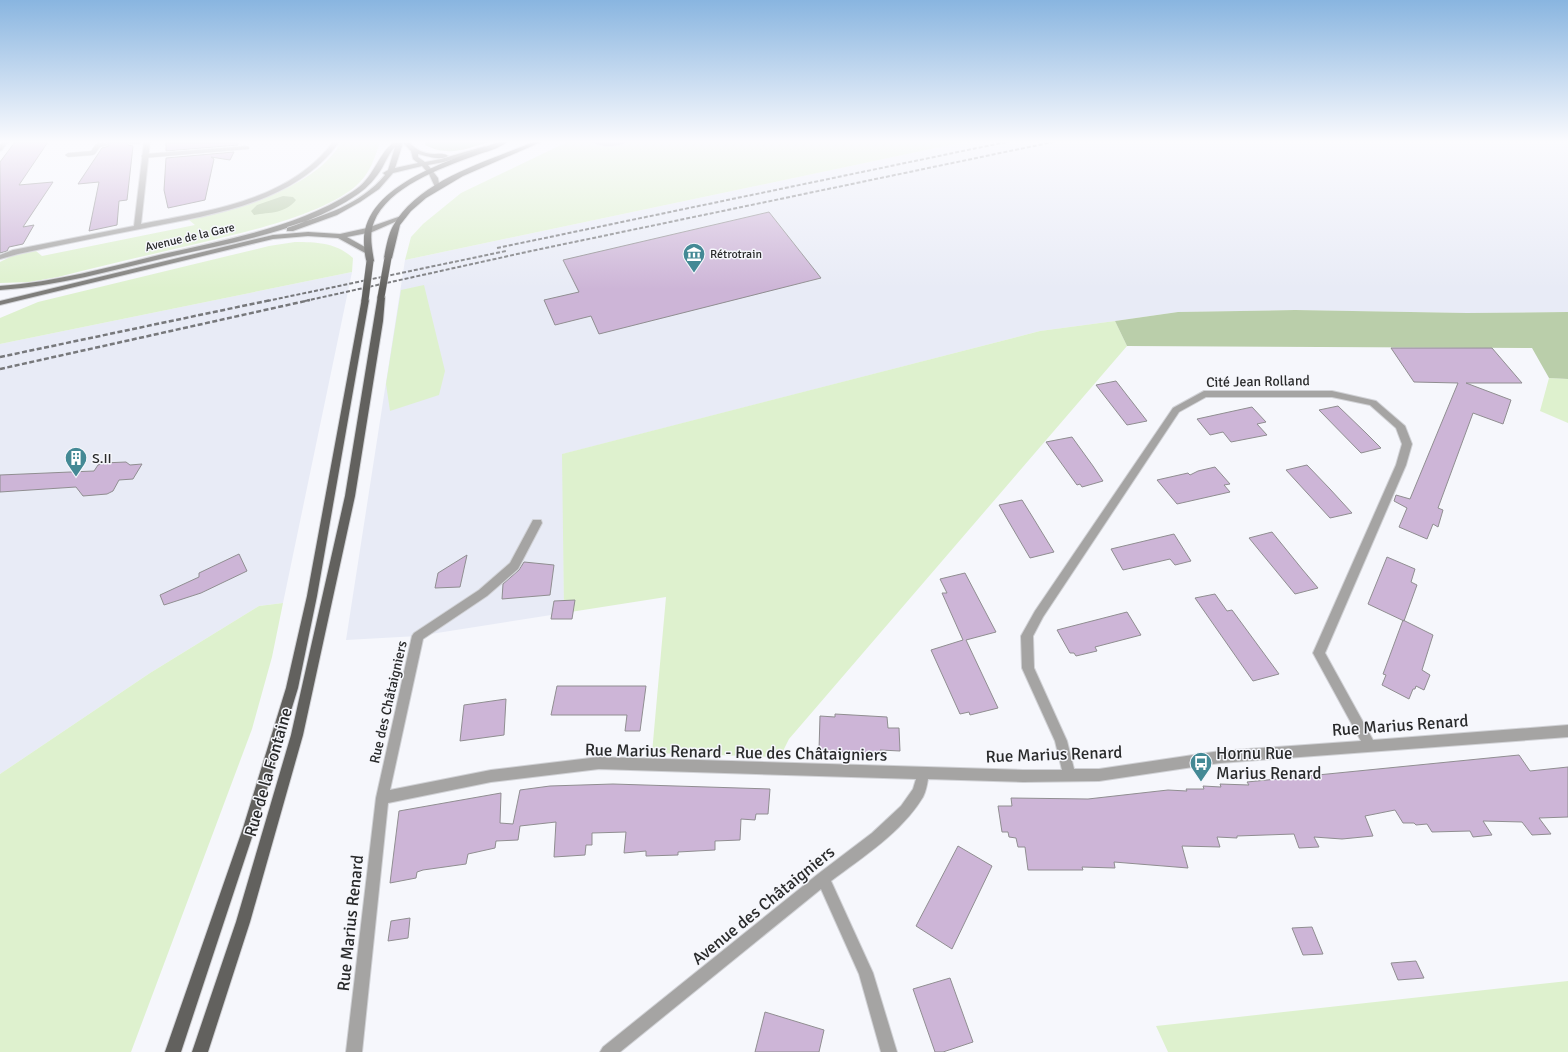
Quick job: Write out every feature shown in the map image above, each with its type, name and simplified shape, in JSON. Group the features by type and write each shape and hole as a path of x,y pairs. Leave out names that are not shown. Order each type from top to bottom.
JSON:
{"main road":[{"path":"173,1052 249,828 292,688 312,596 365,300 370,257 369,230 374,215 391,196 398,191"},
{"name":"Rue de la Fontaine","path":"200,1052 243,922 297,735 350,496 379,321 380,297 394,233 403,218 415,204 434,191"}],"street":[{"path":"137,228 141,191"},
{"path":"0,257 16,252 212,212 273,191"},
{"name":"Avenue de la Gare","path":"0,288 53,282 260,232 332,206 357,191"},
{"name":"Avenue de la Gare","path":"273,237 292,228 325,218 347,208 373,191"},
{"path":"325,218 322,226 327,234"},
{"name":"Avenue de la Gare","path":"0,303 273,237 300,234 327,234 340,236 369,230 403,218"},
{"name":"Avenue de la Gare","path":"340,236 370,257"},
{"name":"Cité Jean Rolland","path":"1069,775 1061,741 1028,668 1027,636 1039,614 1176,410 1204,394 1332,394 1373,403 1400,426 1407,444 1401,465 1319,653 1370,746"},
{"name":"Rue des Châtaigniers","path":"382,798 418,636 483,593 514,566 537,522"},
{"name":"Rue Marius Renard","path":"923,773 1023,776 1099,775 1220,757 1568,731"},
{"name":"Rue Marius Renard - Rue des Châtaigniers","path":"382,798 492,776 599,763 923,773"},
{"name":"Avenue des Châtaigniers","path":"608,1052 823,879 878,838 906,810 919,792 923,773"},
{"name":"Rue Marius Renard","path":"354,1052 382,798"},
{"path":"823,879 866,973 889,1052"}],"shaded area":[{"path":"731,191 1568,191 1568,312 1467,313 1295,310 1178,312 1040,331 563,454 564,613 418,636 346,640 405,260"},
{"path":"352,272 283,603 259,606 150,673 0,774 0,344"}],"green space":[{"path":"280,191 349,191 323,206 281,222 260,228 58,277 29,282 0,283 0,262 12,256 36,251 42,256 195,225 189,220 229,210"},
{"path":"465,191 731,191 405,260 411,237 423,224"},
{"path":"283,196 293,197 296,200 292,205 277,212 254,215 251,211 257,205"},
{"path":"295,242 326,244 340,249 353,258 352,272 0,344 0,318 38,302 269,246"},
{"path":"424,285 445,371 439,395 390,411 386,384 401,290"},
{"path":"1295,310 1467,313 1568,312 1568,379 1549,378 1532,348 1127,346 1115,321 1178,312"},
{"path":"1115,321 1127,346 789,739 780,757 652,753 666,597 564,613 562,454 1040,331"},
{"path":"1549,378 1568,379 1568,423 1540,411"},
{"path":"283,603 272,657 252,729 131,1052 0,1052 0,774 150,673 259,606"},
{"path":"1568,981 1568,1052 1168,1052 1156,1026"}],"building":[{"path":"0,191 47,191 23,227 34,225 23,244 9,247 7,251 0,253"},
{"path":"97,191 128,191 127,200 119,201 117,225 89,231"},
{"path":"164,191 207,191 205,200 168,208"},
{"name":"Rétrotrain","path":"769,212 821,278 599,334 591,316 555,325 544,300 579,292 563,260"},
{"path":"1391,348 1492,348 1522,383 1466,383 1511,400 1503,424 1473,413 1438,508 1443,510 1438,527 1433,524 1427,539 1399,527 1407,508 1394,501 1396,495 1410,499 1458,383 1414,382"},
{"path":"1116,381 1147,421 1127,425 1096,385"},
{"path":"1338,406 1381,448 1361,453 1319,410"},
{"path":"1252,407 1266,422 1257,424 1267,435 1231,442 1223,432 1210,435 1197,419"},
{"path":"1072,437 1103,481 1082,487 1080,484 1077,485 1046,442"},
{"name":"S.II","path":"126,462 130,465 142,464 133,479 119,480 113,491 107,494 83,496 76,487 0,492 0,475 94,471 98,465 103,463"},
{"path":"1307,465 1352,513 1330,518 1286,470"},
{"path":"1215,467 1230,484 1224,485 1230,492 1177,504 1157,480 1188,473 1190,475 1198,471"},
{"path":"1022,500 1054,552 1030,558 999,505"},
{"path":"1272,532 1318,588 1295,594 1249,538"},
{"path":"1174,534 1191,561 1175,565 1170,559 1123,570 1111,549"},
{"path":"239,554 247,571 201,593 164,605 160,595 199,577 199,573"},
{"path":"467,555 460,587 435,588 438,573"},
{"path":"1387,557 1415,569 1411,582 1417,585 1404,621 1368,604"},
{"path":"524,562 554,565 550,595 502,599 503,584 519,570"},
{"path":"965,573 996,632 966,640 998,708 970,715 969,712 960,714 931,650 963,640 942,593 947,593 940,579"},
{"path":"1215,594 1227,611 1232,610 1279,674 1253,681 1195,598"},
{"path":"575,600 572,619 551,619 554,601"},
{"path":"1127,612 1141,635 1095,647 1097,651 1076,656 1074,653 1070,653 1057,630"},
{"path":"1403,620 1433,635 1422,670 1430,675 1424,690 1416,686 1415,689 1413,689 1409,699 1382,685 1386,675 1383,674"},
{"path":"557,686 646,686 640,731 625,731 627,715 551,715"},
{"path":"506,699 504,735 460,741 464,705"},
{"path":"835,714 887,717 888,728 899,728 900,751 880,750 880,754 819,750 820,716 835,717"},
{"path":"1519,755 1530,771 1568,767 1568,817 1539,818 1551,834 1532,835 1522,822 1483,821 1492,835 1473,837 1470,831 1432,832 1427,824 1416,825 1414,823 1403,823 1395,810 1365,816 1373,836 1342,839 1314,837 1319,847 1299,848 1294,834 1237,836 1237,838 1217,837 1220,847 1182,846 1188,868 1114,862 1115,868 1082,867 1083,870 1028,870 1025,847 1018,847 1016,838 1009,837 1008,832 1002,832 998,806 1012,806 1011,798 1088,799 1168,790 1187,791 1186,789 1204,789 1203,786 1221,787 1220,784 1249,785 1247,782"},
{"path":"613,784 770,789 768,814 756,814 755,820 741,819 740,840 715,841 715,850 678,852 678,855 646,856 646,851 624,853 626,832 592,833 592,845 586,845 585,855 554,857 556,822 520,826 518,840 496,841 495,848 468,854 466,864 423,870 417,872 416,878 390,883 399,811 501,793 500,823 513,824 520,790 550,786"},
{"path":"958,846 992,866 952,949 916,926"},
{"path":"410,918 408,938 388,941 391,921"},
{"path":"1312,927 1323,954 1303,955 1292,928"},
{"path":"1416,961 1424,978 1398,980 1391,963"},
{"path":"950,978 973,1042 943,1052 935,1052 913,989"},
{"path":"765,1012 824,1030 819,1052 755,1052"}],"railway":[{"path":"497,248 770,191"},
{"path":"305,301 531,251 818,191"},
{"path":"267,301 506,251"},
{"path":"0,357 271,300"},
{"path":"0,369 310,300"}],"place":[{"name":"Rétrotrain","path":"694,274"},
{"name":"S.II","path":"76,478"},
{"name":"Hornu Rue Marius Renard","path":"1201,782"}]}
